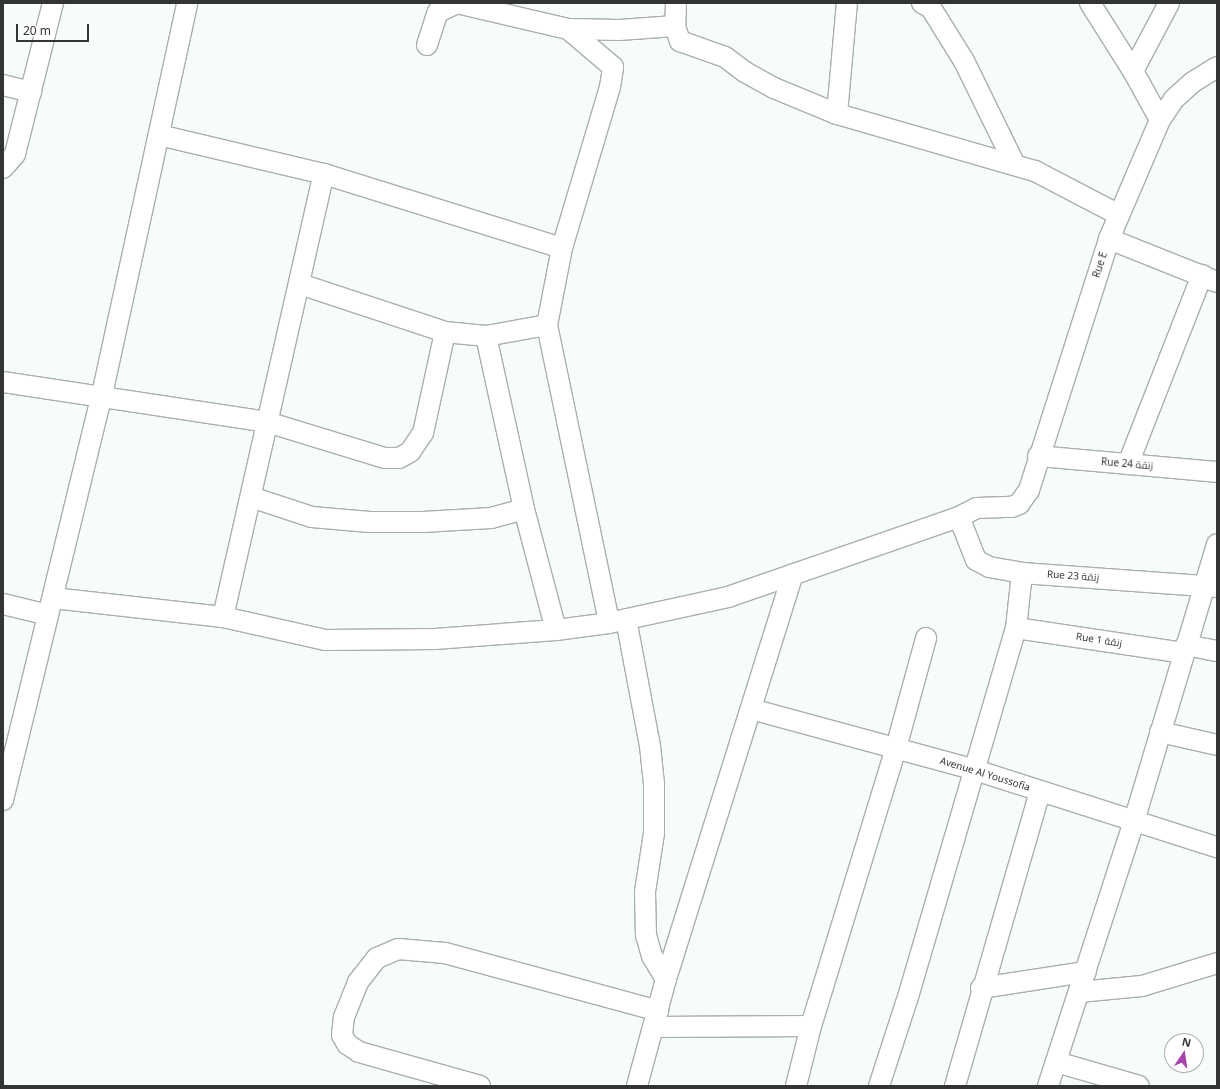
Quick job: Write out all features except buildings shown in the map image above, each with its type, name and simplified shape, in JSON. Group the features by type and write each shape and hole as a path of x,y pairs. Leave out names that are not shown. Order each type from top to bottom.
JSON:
{"street":[{"path":"3,168 15,154 53,3"},
{"path":"3,800 101,399 187,3"},
{"path":"427,45 438,12 457,3 518,10 568,29 613,67 610,87 562,248 546,325 650,746 654,783 654,833 645,892 646,935 652,956 666,979"},
{"path":"676,3 676,35 688,45 725,57 758,80 837,114 1035,170 1119,215"},
{"path":"837,114 848,3"},
{"path":"922,3 931,8 964,62 1014,163"},
{"path":"1090,3 1133,71 1160,120"},
{"path":"1133,71 1168,3"},
{"path":"568,29 619,30 675,26"},
{"name":"Rue E","path":"959,517 977,508 1012,507 1019,504 1029,490 1038,456 1109,239 1160,120 1174,99 1193,82 1217,67"},
{"path":"3,85 31,92"},
{"path":"159,135 324,174 562,248"},
{"path":"223,617 324,174"},
{"path":"1109,239 1209,279 1128,464"},
{"path":"300,284 445,332 486,336 546,325"},
{"path":"3,382 101,399 267,422 385,458 399,458 416,446 423,433 445,332"},
{"path":"486,336 524,509 556,630"},
{"name":"Rue 24 زنقة","path":"1038,456 1217,472"},
{"path":"251,497 312,518 370,522 423,522 491,518 524,509"},
{"path":"3,604 223,617 325,640 435,639 556,630 618,621 728,597 959,517"},
{"name":"Rue 23 زنقة","path":"959,517 976,560 989,567 1022,573 1210,587"},
{"path":"1048,1086 1134,821 1184,649 1210,587 1217,544"},
{"path":"879,1086 975,770 1016,628 1022,573"},
{"path":"637,1086 666,979 793,574"},
{"name":"Rue 1 زنقة","path":"1016,628 1184,649 1217,651"},
{"path":"796,1086 811,1026 896,748 926,638"},
{"name":"Avenue Al Youssofia","path":"751,709 975,770 1040,792 1217,846"},
{"path":"1160,732 1217,745"},
{"path":"954,1086 981,988 1040,792"},
{"path":"480,1086 359,1052 347,1044 342,1034 344,1017 358,982 377,958 398,949 445,953 656,1019 811,1026"},
{"path":"1079,992 1142,986 1217,963"},
{"path":"981,988 1086,972"},
{"path":"1056,1062 1139,1086"}]}
